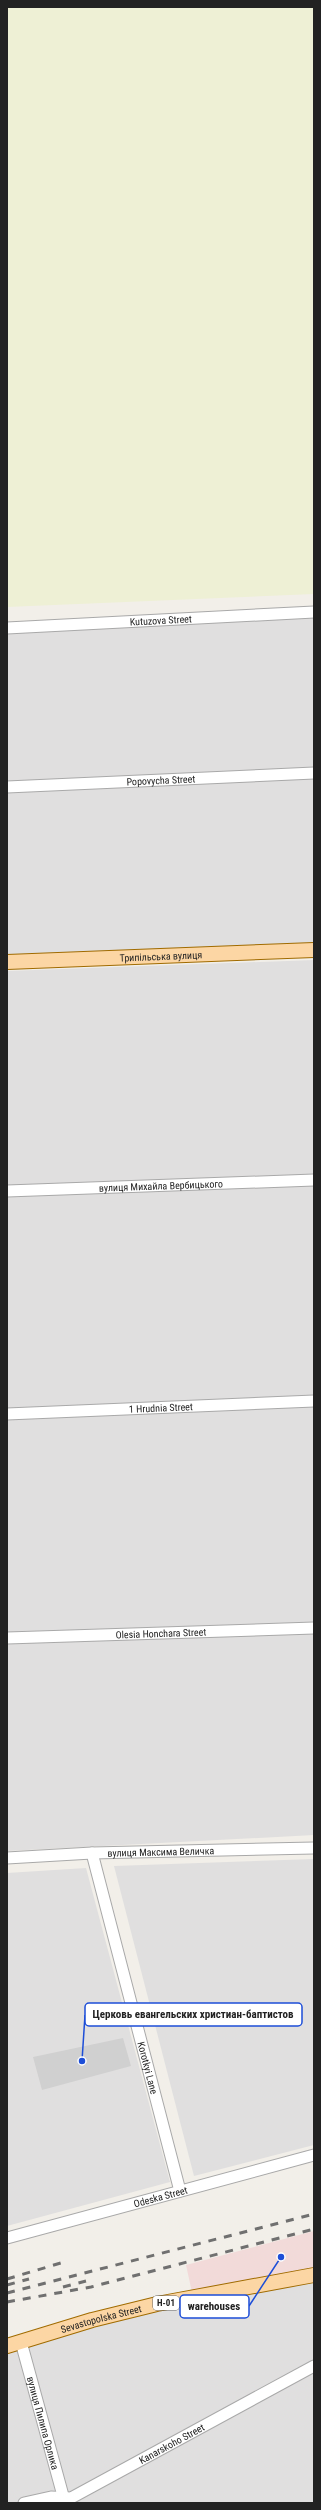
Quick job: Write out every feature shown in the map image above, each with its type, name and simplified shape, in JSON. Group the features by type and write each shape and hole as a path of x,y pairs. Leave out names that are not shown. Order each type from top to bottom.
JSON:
{"main road":[{"name":"Трипільська вулиця","path":"7,962 314,950"},
{"name":"Sevastopolska Street","path":"7,2346 92,2320 157,2304 314,2275"}],"street":[{"name":"Kutuzova Street","path":"7,628 314,612"},
{"name":"Popovycha Street","path":"7,787 314,773"},
{"name":"вулиця Михайла Вербицького","path":"7,1191 314,1180"},
{"name":"1 Hrudnia Street","path":"7,1414 314,1401"},
{"name":"Olesia Honchara Street","path":"7,1638 314,1628"},
{"name":"вулиця Максима Величка","path":"7,1858 92,1853 314,1848"},
{"name":"Korotkyi Lane","path":"92,1853 180,2191"},
{"name":"Odeska Street","path":"7,2238 314,2155"},
{"name":"вулиця Пилипа Орлика","path":"21,2342 64,2500"},
{"name":"Kanarskoho Street","path":"24,2503 51,2497 64,2500 71,2498 314,2366"}],"shaded area":[{"path":"314,612 314,950 7,962 7,628"},
{"path":"314,960 314,1835 7,1851 7,971"},
{"path":"314,1859 314,2145 194,2176 114,1866"},
{"path":"86,1868 170,2182 7,2226 7,1873"},
{"path":"123,2038 131,2066 42,2090 33,2057"},
{"path":"314,2231 314,2274 193,2297 186,2265"},
{"path":"314,2277 314,2365 64,2496 22,2343 92,2322"},
{"path":"20,2344 63,2503 7,2503 7,2348"},
{"path":"314,2368 314,2503 67,2503"}],"green space":[{"path":"7,7 314,7 314,594 7,607"}],"railway":[{"path":"7,2293 314,2214"},
{"path":"7,2302 91,2287 314,2229"},
{"path":"7,2279 64,2262"},
{"path":"7,2285 29,2279"},
{"path":"63,2287 86,2281"}],"place":[{"name":"Церковь евангельских христиан-баптистов","path":"82,2061"},
{"name":"warehouses","path":"281,2257"}]}
